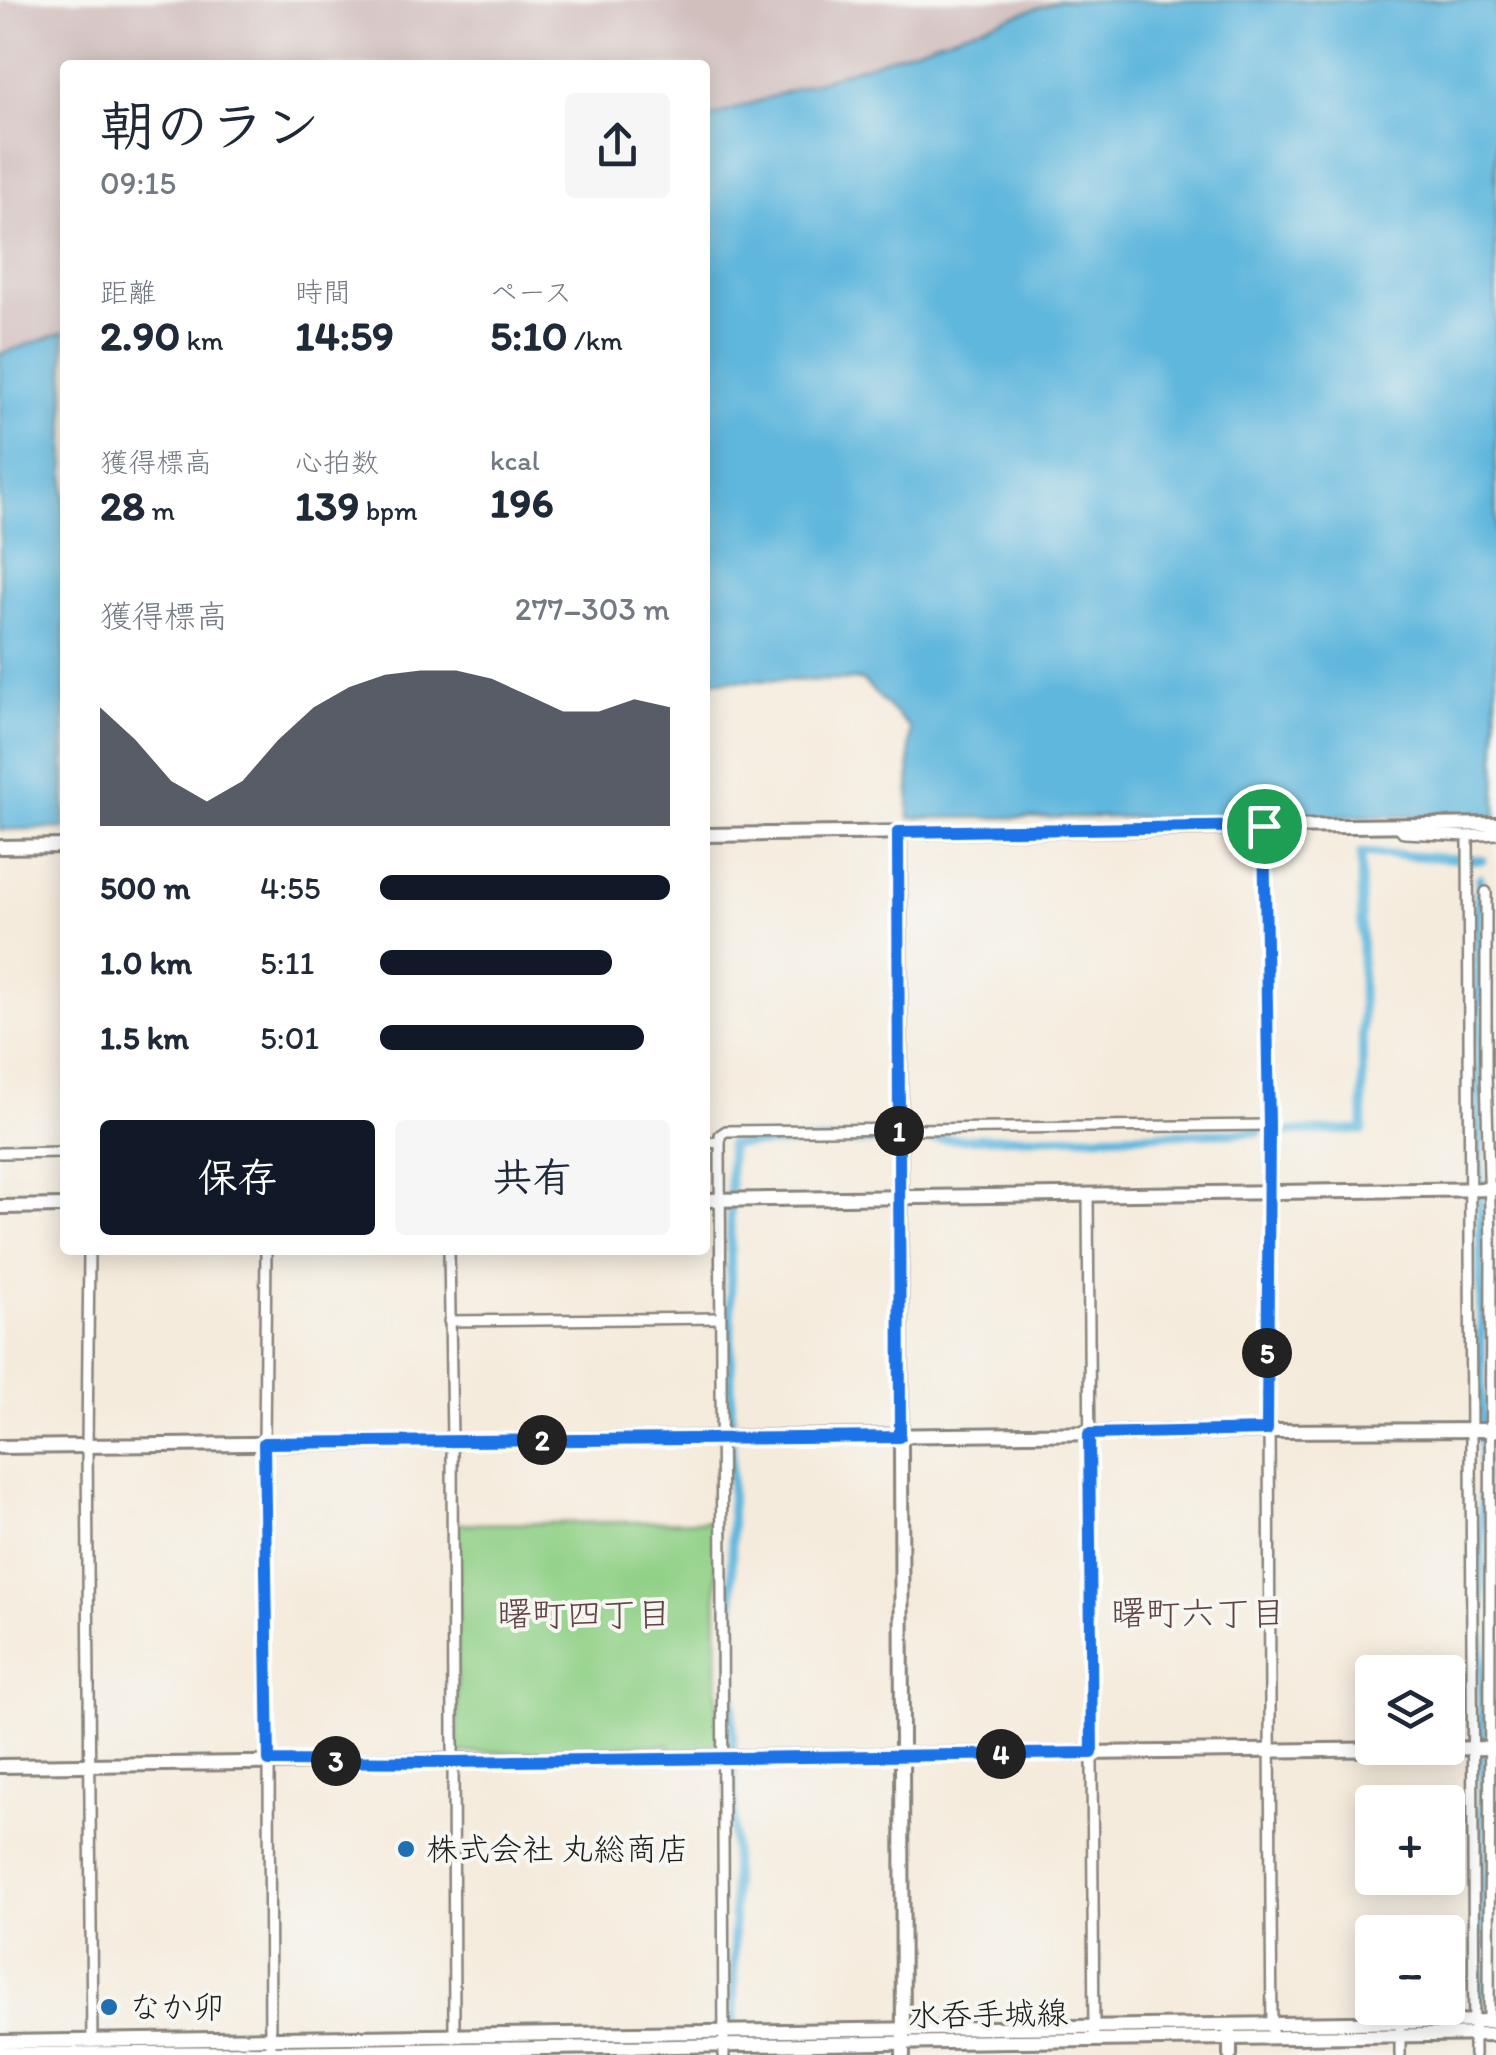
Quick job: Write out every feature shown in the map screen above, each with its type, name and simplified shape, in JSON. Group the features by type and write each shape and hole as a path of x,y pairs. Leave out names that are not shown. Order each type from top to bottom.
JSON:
{"street":[{"path":"1396,824 1404,832 1468,842 1496,834"},
{"path":"710,835 1496,824"},
{"path":"1264,826 1269,1125 1267,1430 1272,2030"},
{"path":"898,832 904,2042"},
{"path":"1468,842 1468,870 1481,892 1486,1074 1483,1189 1494,1241 1493,1382 1484,1430 1493,1493 1494,1681 1484,1748 1474,2055"},
{"path":"0,847 60,846"},
{"path":"1481,892 1484,1748 1492,2021"},
{"path":"724,2044 729,1757 728,1439 720,1318 727,1200 720,1135 726,1131 1269,1125"},
{"path":"710,1143 720,1142"},
{"path":"0,1153 60,1152"},
{"path":"710,1200 1483,1189"},
{"path":"1088,1194 1094,2033"},
{"path":"0,1207 60,1206"},
{"path":"89,1255 93,2050"},
{"path":"266,1255 270,2049"},
{"path":"449,1255 453,2047"},
{"path":"449,1320 720,1318"},
{"path":"0,1448 1484,1430"},
{"path":"0,1766 1484,1748"},
{"name":"水呑手城線","path":"1473,2028 1492,2021"},
{"name":"水呑手城線","path":"0,2054 904,2042 1272,2030 1473,2028 1496,2034"},
{"path":"1400,2030 1400,2055"},
{"path":"1230,2031 1230,2055"},
{"name":"水呑手城線","path":"904,2042 968,2048 1094,2033"},
{"name":"水呑手城線","path":"0,2042 93,2050"}],"shaded area":[{"path":"0,0 1060,0 710,117 710,60 60,60 60,334 0,354"}],"green space":[{"path":"716,1521 718,1747 457,1751 457,1524"}],"water":[{"path":"1060,0 1496,0 1496,816 909,818 910,728 862,680 710,681 710,117"},
{"path":"60,334 60,828 0,830 0,354"}],"waterway":[{"path":"1278,1132 1363,1130 1361,853 1482,860"},
{"path":"1480,878 1482,2010"},
{"path":"734,2022 730,1144 1259,1132"},
{"path":"1483,2048 1483,2055"}],"place":[{"name":"株式会社 丸総商店","path":"406,1849"},
{"name":"なか卯","path":"109,2007"}],"district":[{"name":"曙町六丁目","path":"1198,1613"},
{"name":"曙町四丁目","path":"584,1614"}],"route":[{"path":"1264,826 1269,1125 1267,1430 1089,1434 1092,1753 269,1761 264,1443 900,1437 898,832 1264,826"}]}
